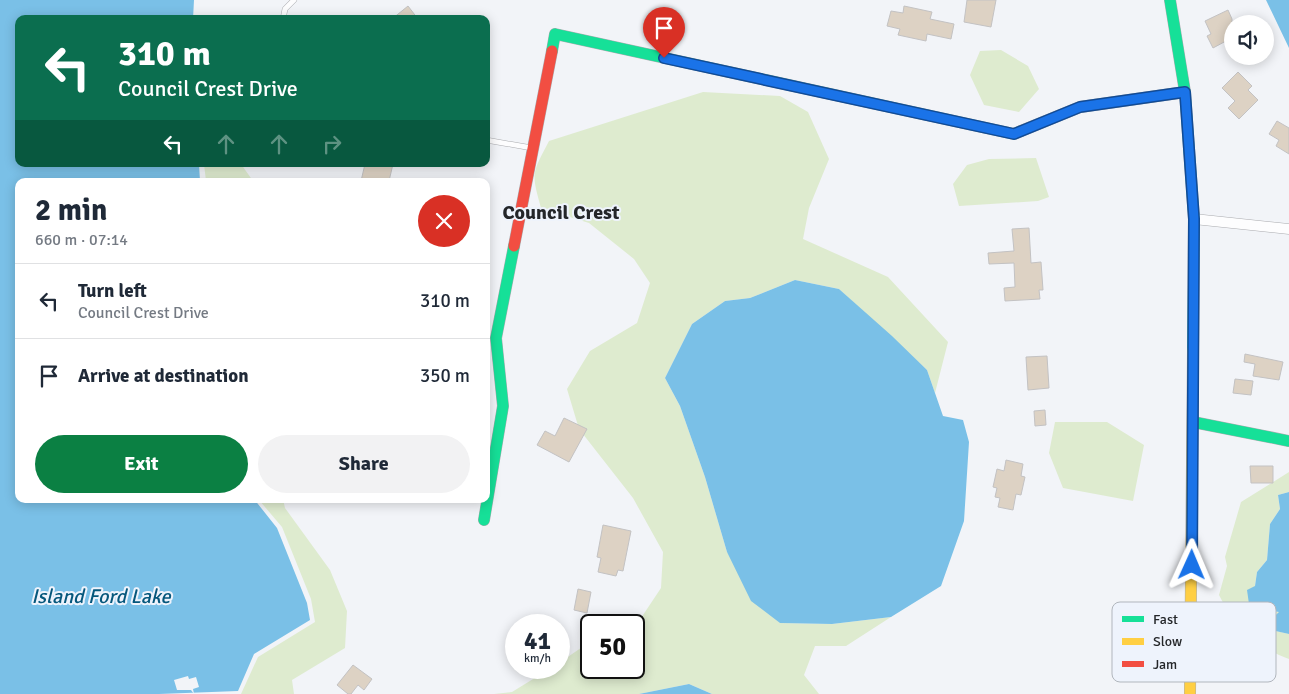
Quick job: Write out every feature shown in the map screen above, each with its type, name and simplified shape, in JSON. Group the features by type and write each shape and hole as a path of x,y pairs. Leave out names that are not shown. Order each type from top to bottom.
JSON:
{"street":[{"path":"1170,0 1185,92 1194,219 1191,602"},
{"path":"490,484 503,406 496,338 555,34 1014,134 1080,107 1185,92"},
{"path":"1194,219 1289,228"},
{"path":"1193,422 1289,441"},
{"path":"484,520 487,503"}],"lane":[{"path":"284,15 285,9 294,0"},
{"path":"490,141 533,148"}],"green space":[{"path":"1001,50 1028,66 1039,89 1019,112 984,105 970,75 980,51"},
{"path":"703,92 780,96 808,112 829,159 809,208 803,239 888,277 948,342 935,393 927,370 839,289 795,280 750,298 725,301 692,324 665,378 680,406 705,477 727,552 780,623 832,624 891,617 846,646 815,646 804,675 819,694 712,694 689,684 639,694 494,694 512,692 533,679 570,679 570,655 580,649 580,679 645,679 644,614 661,588 663,552 633,498 579,429 567,389 590,351 637,323 650,283 634,259 589,223 541,208 535,173 539,160 549,141"},
{"path":"1036,158 1049,197 1038,201 959,206 953,184 967,165 989,159"},
{"path":"204,167 243,167 251,178 206,178"},
{"path":"1055,422 1107,422 1144,445 1133,501 1063,488 1049,453"},
{"path":"1289,472 1289,492 1278,495 1280,509 1270,524 1267,560 1257,572 1255,586 1258,602 1222,602 1219,595 1227,566 1225,557 1241,502"},
{"path":"262,503 284,503 285,508 330,570 347,611 345,648 292,680 294,694 241,694 258,657 315,622 311,599 282,527"},
{"path":"1276,631 1289,634 1289,659 1277,654"}],"water":[{"name":"Island Ford Lake","path":"0,0 194,0 193,15 15,15 15,167 199,167 200,178 15,178 15,503 257,503 277,528 307,603 310,620 254,654 238,691 159,694 0,694"},
{"path":"1266,0 1289,0 1289,48 1274,15"},
{"path":"795,280 839,289 927,370 943,416 963,420 969,442 964,521 941,586 891,617 832,624 780,623 751,601 727,552 705,477 680,406 665,378 692,324 725,301 750,298"},
{"path":"1289,492 1289,634 1276,631 1276,615 1279,612 1276,612 1276,602 1249,602 1247,590 1255,586 1257,572 1267,560 1270,524 1280,509 1278,495"},
{"path":"689,684 712,694 639,694"}],"pier":[{"path":"188,676 189,679 196,677 199,687 193,689 194,694 191,690 177,690 174,680"}],"building":[{"path":"967,0 996,0 991,27 964,22"},
{"path":"408,6 415,15 397,15"},
{"path":"904,6 932,12 930,19 954,24 951,39 927,34 926,41 898,35 900,29 887,26 891,11 903,13"},
{"path":"1228,10 1230,15 1224,15 1224,42 1213,48 1207,36 1211,34 1205,21"},
{"path":"1238,72 1252,86 1248,90 1258,100 1239,119 1228,108 1235,101 1222,88"},
{"path":"1277,121 1289,128 1289,154 1276,146 1279,140 1269,134"},
{"path":"364,167 392,167 390,178 362,178"},
{"path":"1029,228 1031,263 1041,262 1043,290 1039,290 1040,299 1005,301 1004,288 1015,287 1014,263 989,264 988,253 1014,251 1012,229"},
{"path":"1245,354 1283,362 1279,380 1253,376 1255,364 1244,362"},
{"path":"1047,356 1049,388 1028,390 1026,357"},
{"path":"1235,379 1253,381 1251,395 1233,393"},
{"path":"1045,410 1046,425 1035,426 1034,411"},
{"path":"564,418 587,429 569,462 537,445 545,431 555,436"},
{"path":"1006,460 1023,464 1021,476 1025,477 1021,495 1016,494 1013,510 998,507 1000,498 995,497 997,488 993,487 997,469 1004,471"},
{"path":"1250,466 1273,466 1273,483 1251,483"},
{"path":"603,525 631,531 623,571 618,570 616,576 598,572 601,558 597,557"},
{"path":"578,589 591,592 587,613 574,610"},
{"path":"353,665 372,679 364,690 358,685 351,694 348,694 337,685"}],"traffic: fast":[{"path":"1170,0 1185,92 1194,219 1193,350"},
{"path":"552,51 555,34 1014,134 1021,131"},
{"path":"490,484 503,406 496,338 514,246"},
{"path":"1193,422 1289,441"},
{"path":"484,520 487,503"}],"traffic: slow":[{"path":"1021,131 1080,107 1185,92"},
{"path":"1191,602 1193,350"},
{"path":"1190,682 1190,694"}],"traffic: jam":[{"path":"514,246 552,51"}],"district":[{"name":"Council Crest","path":"561,212"}],"route":[{"path":"664,58 1014,134 1080,107 1185,92 1194,219 1192,565"}]}
